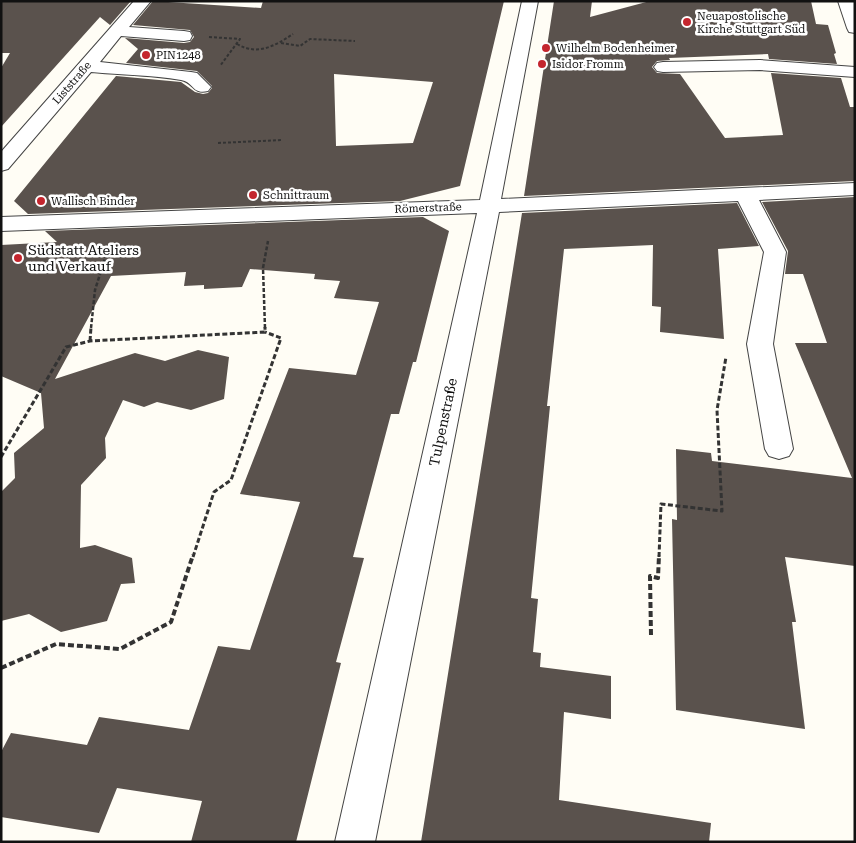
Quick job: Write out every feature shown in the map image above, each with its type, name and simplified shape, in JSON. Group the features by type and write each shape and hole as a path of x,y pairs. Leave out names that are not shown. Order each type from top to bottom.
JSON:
{"street":[{"name":"Liststraße","path":"1,164 143,1"},
{"name":"Tulpenstraße","path":"355,842 489,206 530,1"},
{"path":"846,1 855,28"},
{"path":"117,31 184,36"},
{"path":"663,67 760,65 855,72"},
{"path":"86,66 182,75 192,77 202,87"},
{"name":"Römerstraße","path":"1,224 489,206 855,189"},
{"path":"745,194 775,252 760,344 779,449"}],"path":[{"path":"237,44 244,49 256,51 271,48 293,34"},
{"path":"182,75 195,72 214,74 240,39 184,36"},
{"path":"281,43 300,46 310,39 355,40"},
{"path":"218,143 282,140"},
{"path":"265,332 263,268 274,213"},
{"path":"90,341 95,290 118,220"},
{"path":"1,457 66,347 90,341 265,332 281,338 231,480 214,492 171,622 120,649 56,644 1,668"},
{"path":"651,635 650,576 658,578 660,504 722,511 717,410 729,343 760,344"}],"building":[{"path":"1,1 131,1 110,25 100,17 1,127 1,68 10,53 1,53"},
{"path":"153,1 261,8 263,1 504,1 460,186 400,201 28,214 14,201 116,76 181,82 195,92 203,94 208,93 212,88 197,71 126,63 138,49 125,38 184,43 190,42 194,37 190,30 133,25","holes":["334,74 433,82 413,143 336,146"]},
{"path":"554,1 592,1 590,17 650,1 811,1 816,24 828,25 837,64 769,59 768,54 669,58 670,60 657,61 652,67 657,73 680,74 725,138 783,135 771,73 841,78 850,107 855,107 855,181 524,196"},
{"path":"855,197 855,566 785,557 796,622 792,622 805,729 676,710 672,519 677,520 676,449 711,453 712,461 852,478 795,343 827,343 803,274 785,274 788,251 762,202"},
{"path":"737,203 759,246 718,249 724,339 660,332 661,307 652,306 653,245 564,249 547,406 550,406 531,598 538,599 533,652 541,653 540,667 611,676 611,719 564,712 559,800 711,823 709,842 421,842 522,213"},
{"path":"423,217 449,231 416,362 413,362 399,414 391,414 353,557 364,558 336,662 341,663 296,842 191,842 202,801 117,788 99,833 1,817 1,752 11,733 87,745 99,717 189,730 218,646 250,650 300,502 240,494 289,368 356,375 379,302 334,298 340,281 314,279 315,274 250,269 242,287 204,289 204,285 184,286 186,272 111,276 55,379 135,353 165,361 198,350 229,357 224,399 191,410 157,402 144,407 123,400 105,438 106,458 81,485 80,548 95,545 132,558 135,583 121,584 107,621 61,632 29,614 1,621 1,492 15,478 14,453 44,428 41,393 1,376 1,245 57,242 45,231"}],"place":[{"name":"Neuapostolische Kirche Stuttgart Süd","path":"687,22"},
{"name":"Wilhelm Bodenheimer","path":"546,48"},
{"name":"PIN1248","path":"146,55"},
{"name":"Isidor Fromm","path":"542,64"},
{"name":"Schnittraum","path":"253,195"},
{"name":"Wallisch Binder","path":"41,201"},
{"name":"Südstatt Ateliers und Verkauf","path":"18,258"}]}
